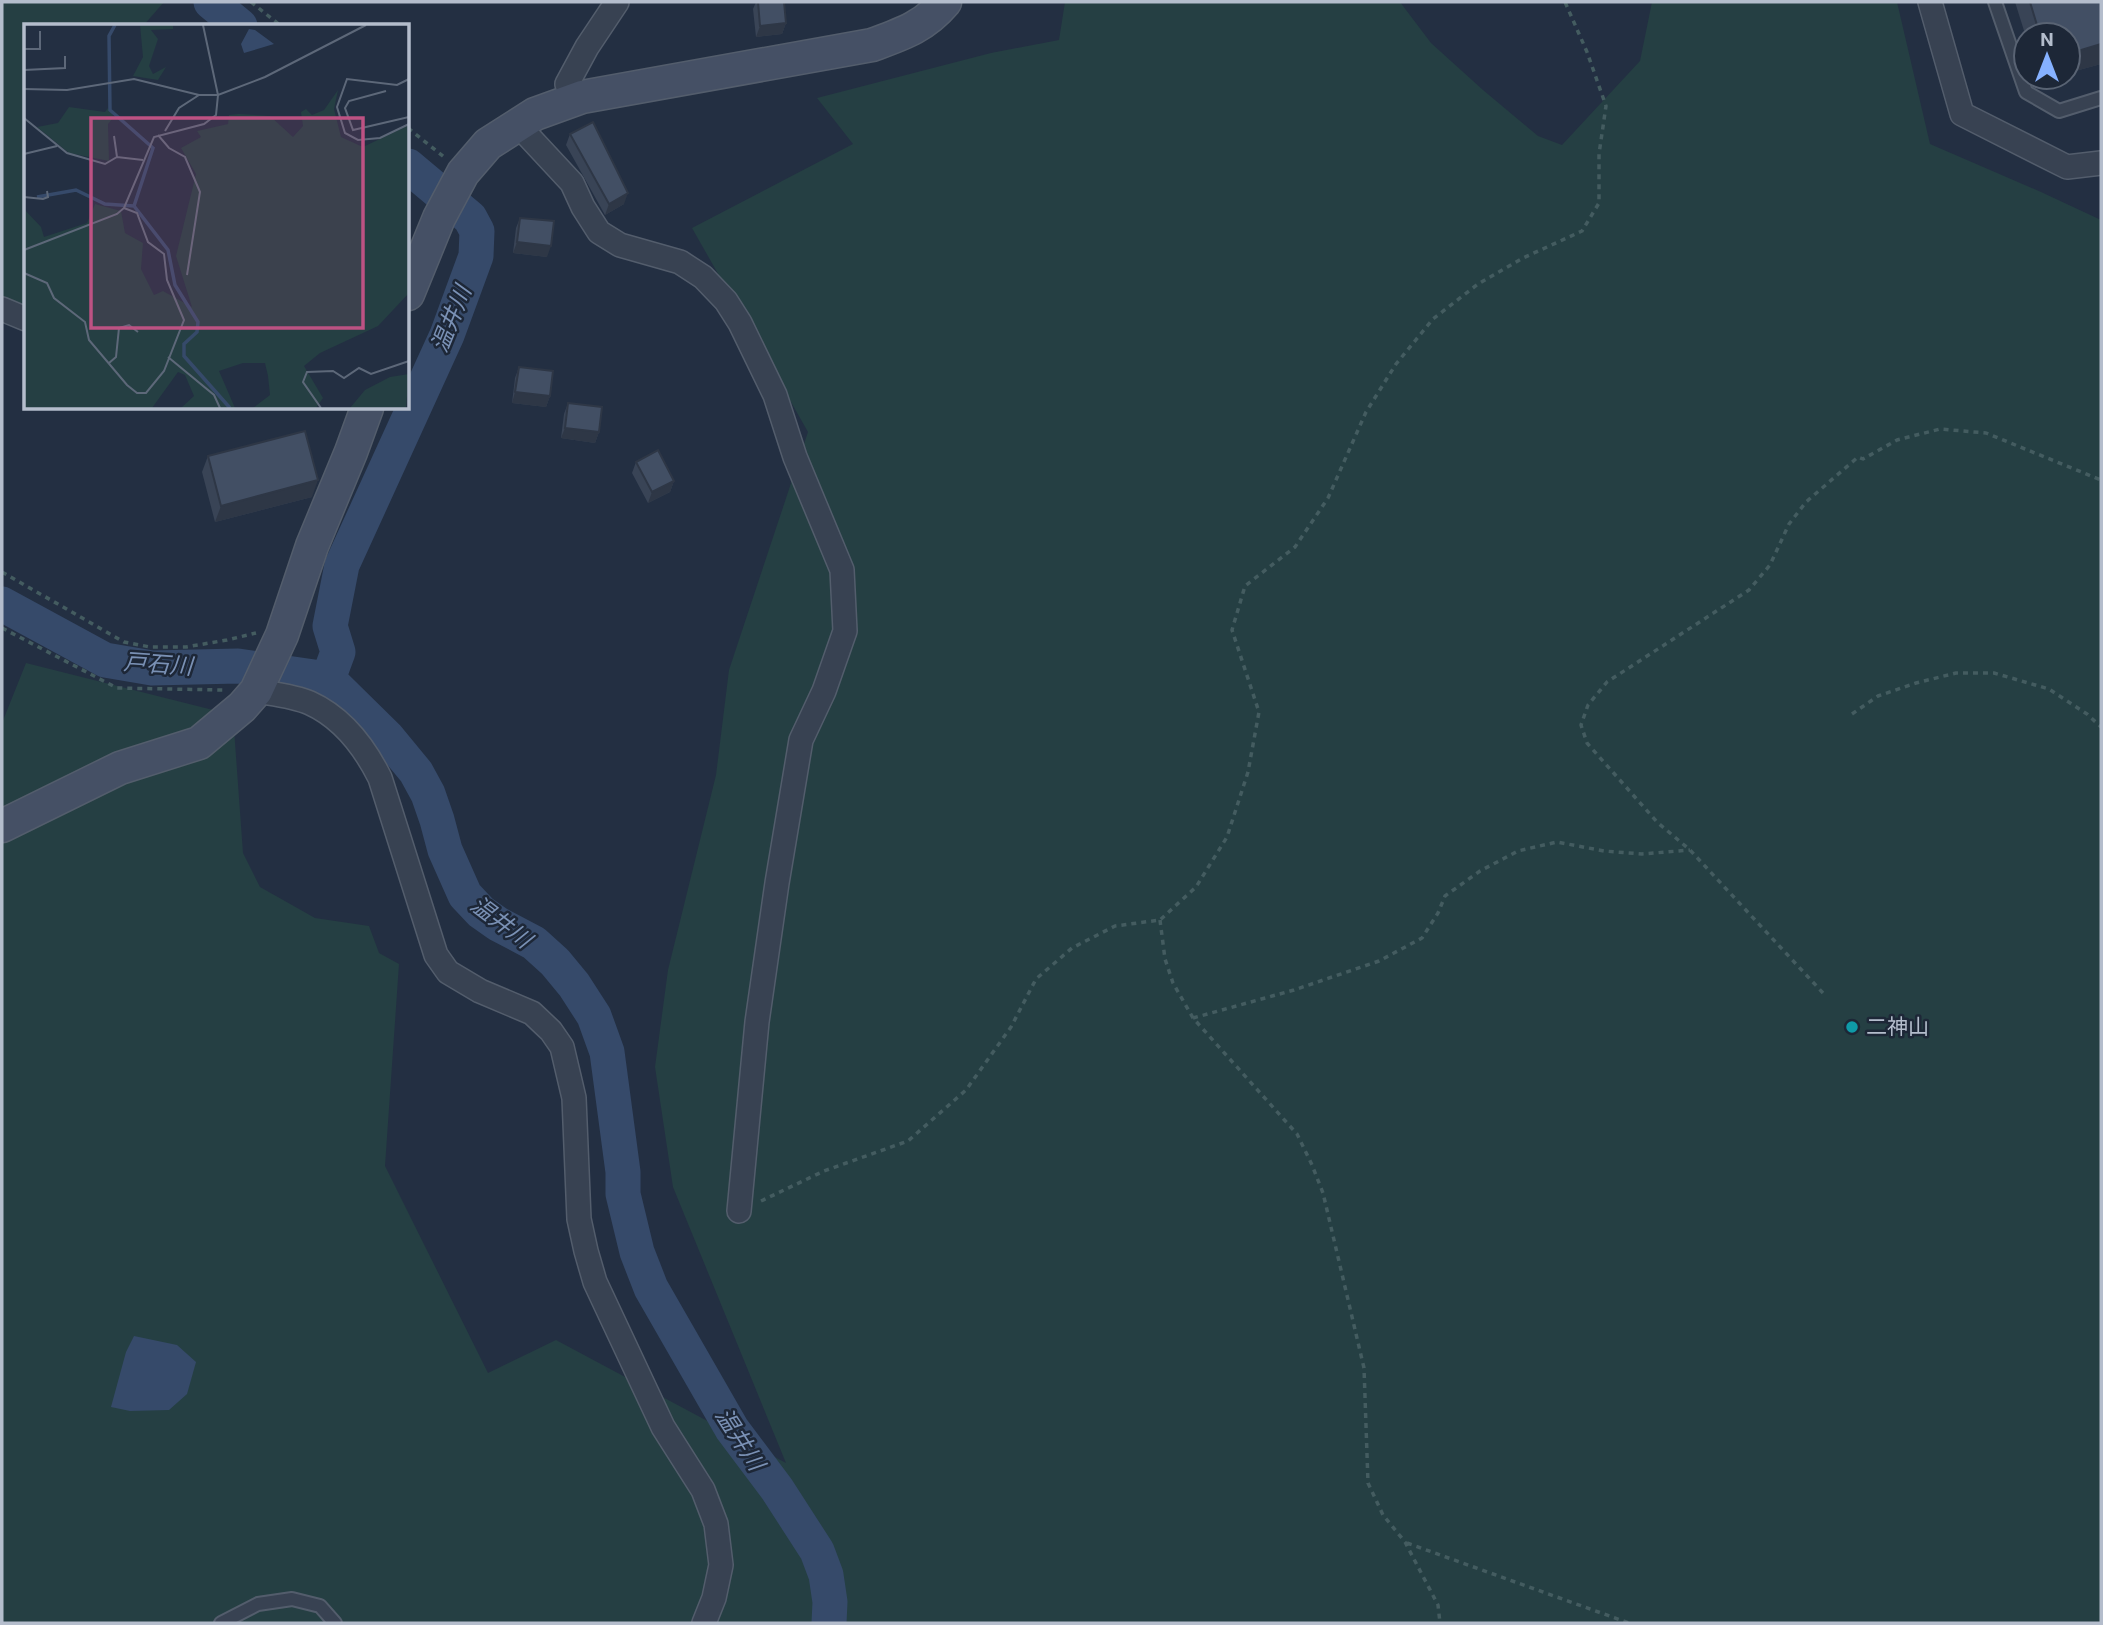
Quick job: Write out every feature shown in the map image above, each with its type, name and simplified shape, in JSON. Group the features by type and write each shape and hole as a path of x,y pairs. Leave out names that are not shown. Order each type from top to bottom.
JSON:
{"street":[{"path":"572,100 567,84 587,47 617,2"},
{"path":"410,289 439,218 462,176 488,144 535,114 572,100 872,45 914,30 945,2"},
{"path":"1930,2 1962,114 2067,167 2101,163"},
{"path":"518,125 572,183 599,232 620,245 680,262 703,277 726,301 740,323 775,396 795,457 842,570 845,631 824,691 801,740 777,883 757,1022 739,1211"},
{"path":"2,309 24,318"},
{"path":"2,826 120,768 200,743 242,707 256,691 280,640 312,546 365,410"},
{"path":"256,691 308,702 338,719 354,736 380,778 436,955 448,972 480,991 531,1013 551,1031 562,1047 574,1098 579,1219 595,1282 663,1427 703,1490 716,1524 721,1565 715,1598 704,1623"}],"lane":[{"path":"1995,2 2025,92 2059,111 2101,97"},
{"path":"221,1623 258,1604 292,1599 320,1606 335,1623"}],"path":[{"path":"251,2 279,24"},
{"path":"739,1211 824,1171 908,1141 966,1090 1011,1027 1036,979 1072,948 1115,926 1160,920 1196,887 1227,836 1248,772 1259,712 1232,630 1245,586 1295,547 1328,498 1366,412 1396,364 1433,319 1478,284 1523,258 1582,231 1599,203 1599,154 1606,106 1587,52 1565,2"},
{"path":"410,130 462,176"},
{"path":"1823,993 1690,850 1657,822 1587,743 1581,725 1588,705 1607,682 1749,590 1770,565 1789,524 1806,502 1858,457 1863,459 1897,440 1940,429 1986,433 2101,480"},
{"path":"2,572 124,642 149,647 186,647 264,630 280,640"},
{"path":"2,628 117,688 256,691"},
{"path":"1852,714 1878,696 1916,683 1956,673 1994,673 2049,689 2087,714 2101,727"},
{"path":"1193,1018 1294,990 1379,961 1401,950 1423,938 1445,896 1480,871 1518,851 1557,842 1642,854 1690,850"},
{"path":"1160,920 1165,959 1173,983 1193,1018 1297,1134 1312,1165 1323,1194 1364,1368 1368,1483 1383,1515 1405,1542 1438,1605 1440,1623"},
{"path":"1405,1542 1629,1623"}],"green space":[{"path":"2,2 164,2 145,24 24,24 24,309 2,300"},
{"path":"1065,2 1400,2 1431,43 1483,90 1538,136 1562,145 1640,61 1652,2 1897,2 1930,144 2101,220 2101,1623 2,1623 2,723 26,663 233,715 243,853 260,887 315,918 369,926 379,953 399,964 385,1166 488,1373 556,1340 786,1463 673,1187 655,1067 668,970 716,775 729,670 808,432 692,228 853,144 817,98 991,53 1059,40"}],"water":[{"path":"134,1336 177,1345 196,1362 187,1394 169,1410 130,1411 111,1407 126,1352"}],"building":[{"path":"758,2 784,2 786,23 760,26"},
{"path":"2030,2 2101,2 2101,44 2082,50 2082,21 2036,21"},
{"path":"593,122 628,193 609,204 570,134"},
{"path":"520,218 554,221 551,246 517,242"},
{"path":"519,367 553,371 550,396 515,392"},
{"path":"568,403 602,407 599,432 565,428"},
{"path":"305,431 318,480 221,506 208,456"},
{"path":"658,450 674,481 652,492 636,462"}],"waterway":[{"name":"温井川","path":"211,2 238,24"},
{"name":"温井川","path":"328,679 338,652 330,626 342,565 447,335 476,256 477,231 470,218 410,168"},
{"name":"戸石川","path":"2,604 105,660 152,668 238,666 328,679"},
{"name":"温井川","path":"328,679 388,738 416,772 428,794 445,850 465,895 481,912 534,943 555,962 594,1016 607,1052 623,1172 623,1194 637,1252 651,1288 732,1429 777,1489 817,1551 826,1575 830,1602 829,1623"}],"place":[{"name":"二神山","path":"1852,1027"}]}
